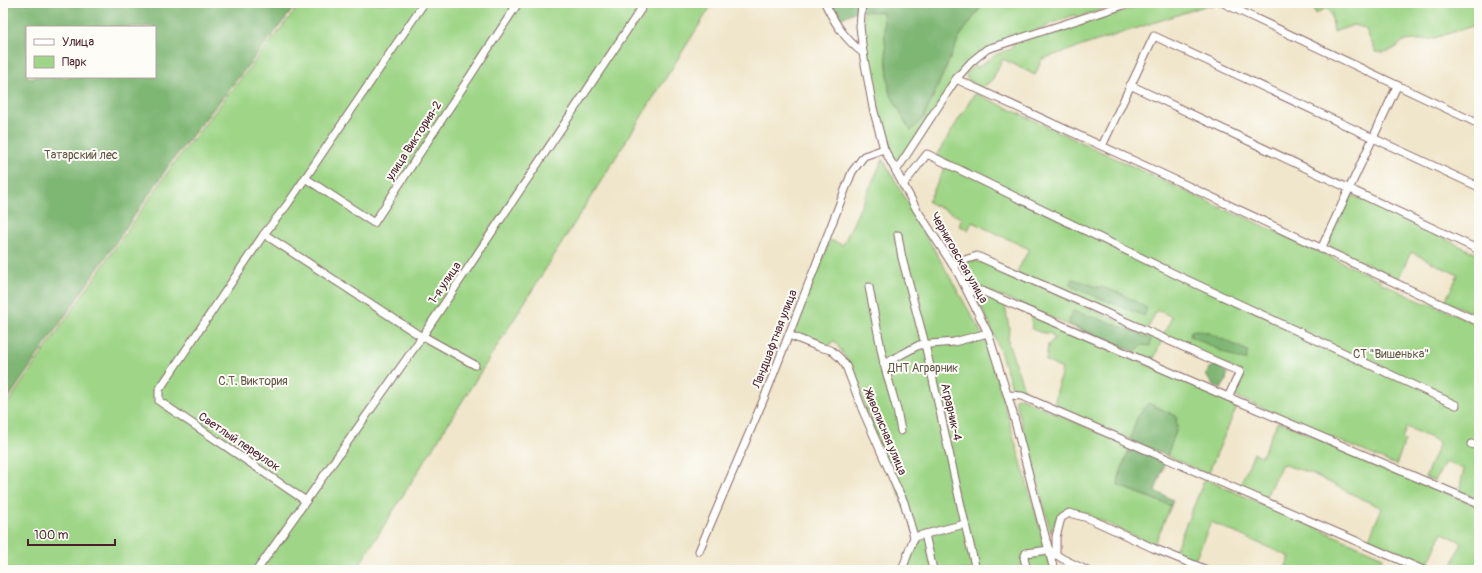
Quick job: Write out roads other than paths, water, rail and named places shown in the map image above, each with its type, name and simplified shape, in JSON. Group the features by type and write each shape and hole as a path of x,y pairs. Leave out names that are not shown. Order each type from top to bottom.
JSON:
{"street":[{"path":"424,3 287,205 264,234 423,336 475,365"},
{"name":"улица Виктория-2","path":"305,178 374,224 518,3"},
{"name":"1-я улица","path":"257,570 423,336 645,3"},
{"path":"826,3 840,30 849,42 863,53"},
{"name":"Черниговская улица","path":"862,3 860,26 863,53 873,108 884,148 903,185 968,291 988,333 1008,395 1054,570"},
{"path":"896,171 956,79 971,62 987,49 1130,3"},
{"path":"1223,3 1479,124"},
{"path":"1102,146 1154,36 1479,187"},
{"path":"956,79 1479,322"},
{"path":"1130,85 1479,250"},
{"path":"1321,249 1397,86"},
{"name":"Ландшафтная улица","path":"699,551 765,396 852,172 864,156 884,148"},
{"path":"903,185 927,154 1183,278 1456,405"},
{"name":"Светлый переулок","path":"264,234 159,390 159,401 306,501"},
{"name":"Аграрник-4","path":"898,235 902,258 925,344 976,570"},
{"path":"952,264 977,256 1240,372 1228,397"},
{"path":"869,287 884,364 897,410 901,431"},
{"path":"968,291 982,291 1479,504"},
{"path":"884,364 919,345 954,342 988,333"},
{"name":"Живописная улица","path":"789,335 831,350 846,366 904,502 914,537"},
{"path":"1008,395 1022,396 1422,570"},
{"path":"1471,444 1479,446"},
{"path":"1056,555 1056,537 1061,518 1069,513 1088,518 1207,570"},
{"path":"902,570 914,537 965,524"},
{"path":"925,534 933,570"},
{"path":"1027,570 1024,558 1026,553 1049,550 1086,570"}],"park label":[{"name":"Татарский лес","path":"81,155"},
{"name":"СТ \"Вишенька\"","path":"1391,354"},
{"name":"ДНТ Аграрник","path":"923,368"},
{"name":"С.Т. Виктория","path":"253,381"}]}
